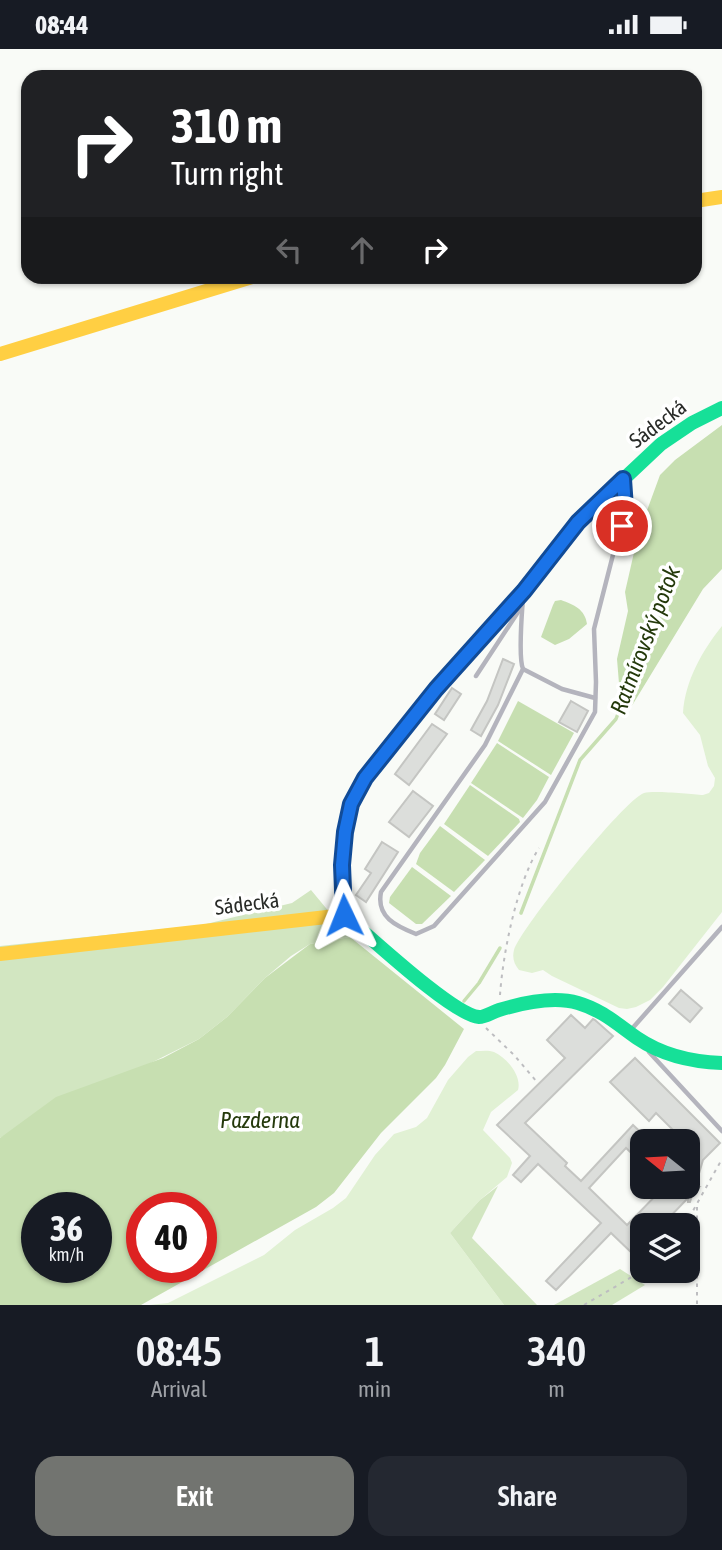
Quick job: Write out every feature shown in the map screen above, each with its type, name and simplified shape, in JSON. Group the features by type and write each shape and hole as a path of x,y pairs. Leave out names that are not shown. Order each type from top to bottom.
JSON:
{"street":[{"path":"702,200 722,197"},
{"path":"0,354 229,284"},
{"name":"Sádecká","path":"0,954 344,915 342,865 345,832 351,804 365,778 436,689 523,598 578,522 661,444 692,423 722,408"},
{"path":"344,915 437,993 469,1015 482,1017 499,1010 547,1001 575,1002 600,1011 661,1051 696,1062 722,1063"}],"lane":[{"path":"523,669 485,745 381,892 381,911 387,919 405,930 416,934 434,926 545,802 595,712 594,629 625,508 623,479"},
{"path":"523,598 520,662 523,669 562,689 595,698"},
{"path":"475,676 523,598"},
{"path":"722,927 634,1035 722,1131"}],"path":[{"path":"499,1010 502,972 515,913 530,863 539,848"},
{"path":"469,1015 514,1055 537,1082"},
{"path":"692,1213 722,1159"},
{"path":"696,1207 696,1213"},
{"path":"584,1305 630,1278"},
{"path":"697,1283 697,1305"}],"shaded area":[{"path":"722,626 722,912 663,987 650,1000 636,1007 619,1008 543,970 532,973 519,970 513,956 521,937 574,866 616,817 644,793 703,795 709,793 714,786 715,778 708,766 700,735 683,713 687,689 696,667"},
{"path":"311,890 350,937 310,944 265,978 227,1017 199,1039 0,1138 0,946 202,925 292,903"},
{"path":"476,1051 494,1052 512,1068 519,1085 518,1090 491,1112 483,1130 510,1158 512,1163 507,1177 480,1200 450,1233 504,1305 149,1305 168,1303 208,1283 217,1283 217,1278 264,1255 295,1230 346,1198 375,1155 394,1134 416,1127 427,1118 448,1080"},
{"path":"498,1186 472,1238 537,1305 504,1305 450,1233 480,1200"},
{"path":"620,1269 630,1275 630,1283 645,1285 612,1305 554,1305"}],"water":[{"path":"722,425 722,569 703,589 633,704 626,710 621,708 617,659 628,611 625,592 638,535 660,475 675,460"},
{"path":"561,600 581,611 587,624 569,639 555,645 541,637 555,601"},
{"path":"518,701 574,733 551,775 498,741"},
{"path":"497,743 549,777 537,800 523,818 471,783"},
{"path":"470,785 520,822 488,856 444,824"},
{"path":"440,826 485,860 454,892 416,864 420,853"},
{"path":"412,867 451,896 422,924 416,924 389,903 390,897"},
{"name":"Pazderna","path":"350,937 464,1029 436,1078 381,1133 334,1193 316,1207 217,1262 217,1192 126,1192 126,1283 180,1283 141,1305 0,1305 0,1138 56,1097 163,1058 199,1039 227,1017 265,978 310,944"}],"building":[{"path":"503,659 514,664 498,705 481,736 471,730 487,701"},
{"path":"452,688 461,694 444,720 435,714"},
{"path":"571,701 588,711 577,732 559,722"},
{"path":"432,724 447,734 409,785 395,774"},
{"path":"413,791 433,806 409,837 389,822"},
{"path":"382,842 398,852 366,902 356,895 371,873 365,869"},
{"path":"681,990 702,1008 690,1022 669,1004"},
{"path":"571,1015 585,1028 595,1020 613,1036 525,1123 567,1163 565,1166 581,1181 633,1125 637,1129 630,1129 630,1152 626,1148 589,1188 627,1225 630,1222 630,1251 611,1233 556,1290 546,1281 601,1223 538,1164 521,1182 513,1175 530,1156 497,1125 565,1058 547,1040"},
{"path":"635,1058 720,1143 703,1160 700,1170 700,1129 672,1129 656,1113 649,1121 610,1082"},
{"path":"652,1199 687,1199 674,1213 639,1213"}],"waterway":[{"name":"Ratmírovský potok","path":"521,913 580,760 616,719 622,703"},
{"name":"Ratmírovský potok","path":"464,1001 479,983 500,948"}],"traffic: fast":[{"path":"344,915 342,865 345,832 351,804 365,777 436,689 524,591 578,522 661,444 692,423 722,408"},
{"path":"344,915 431,989 467,1013 482,1017 528,1003 569,1001 602,1013 657,1049 689,1059 722,1063"}],"traffic: slow":[{"path":"702,200 722,197"},
{"path":"0,354 229,284"},
{"path":"0,954 344,915"}],"route":[{"path":"344,915 342,865 345,832 351,804 365,778 436,689 524,591 578,522 623,479 625,508 622,526"}]}
